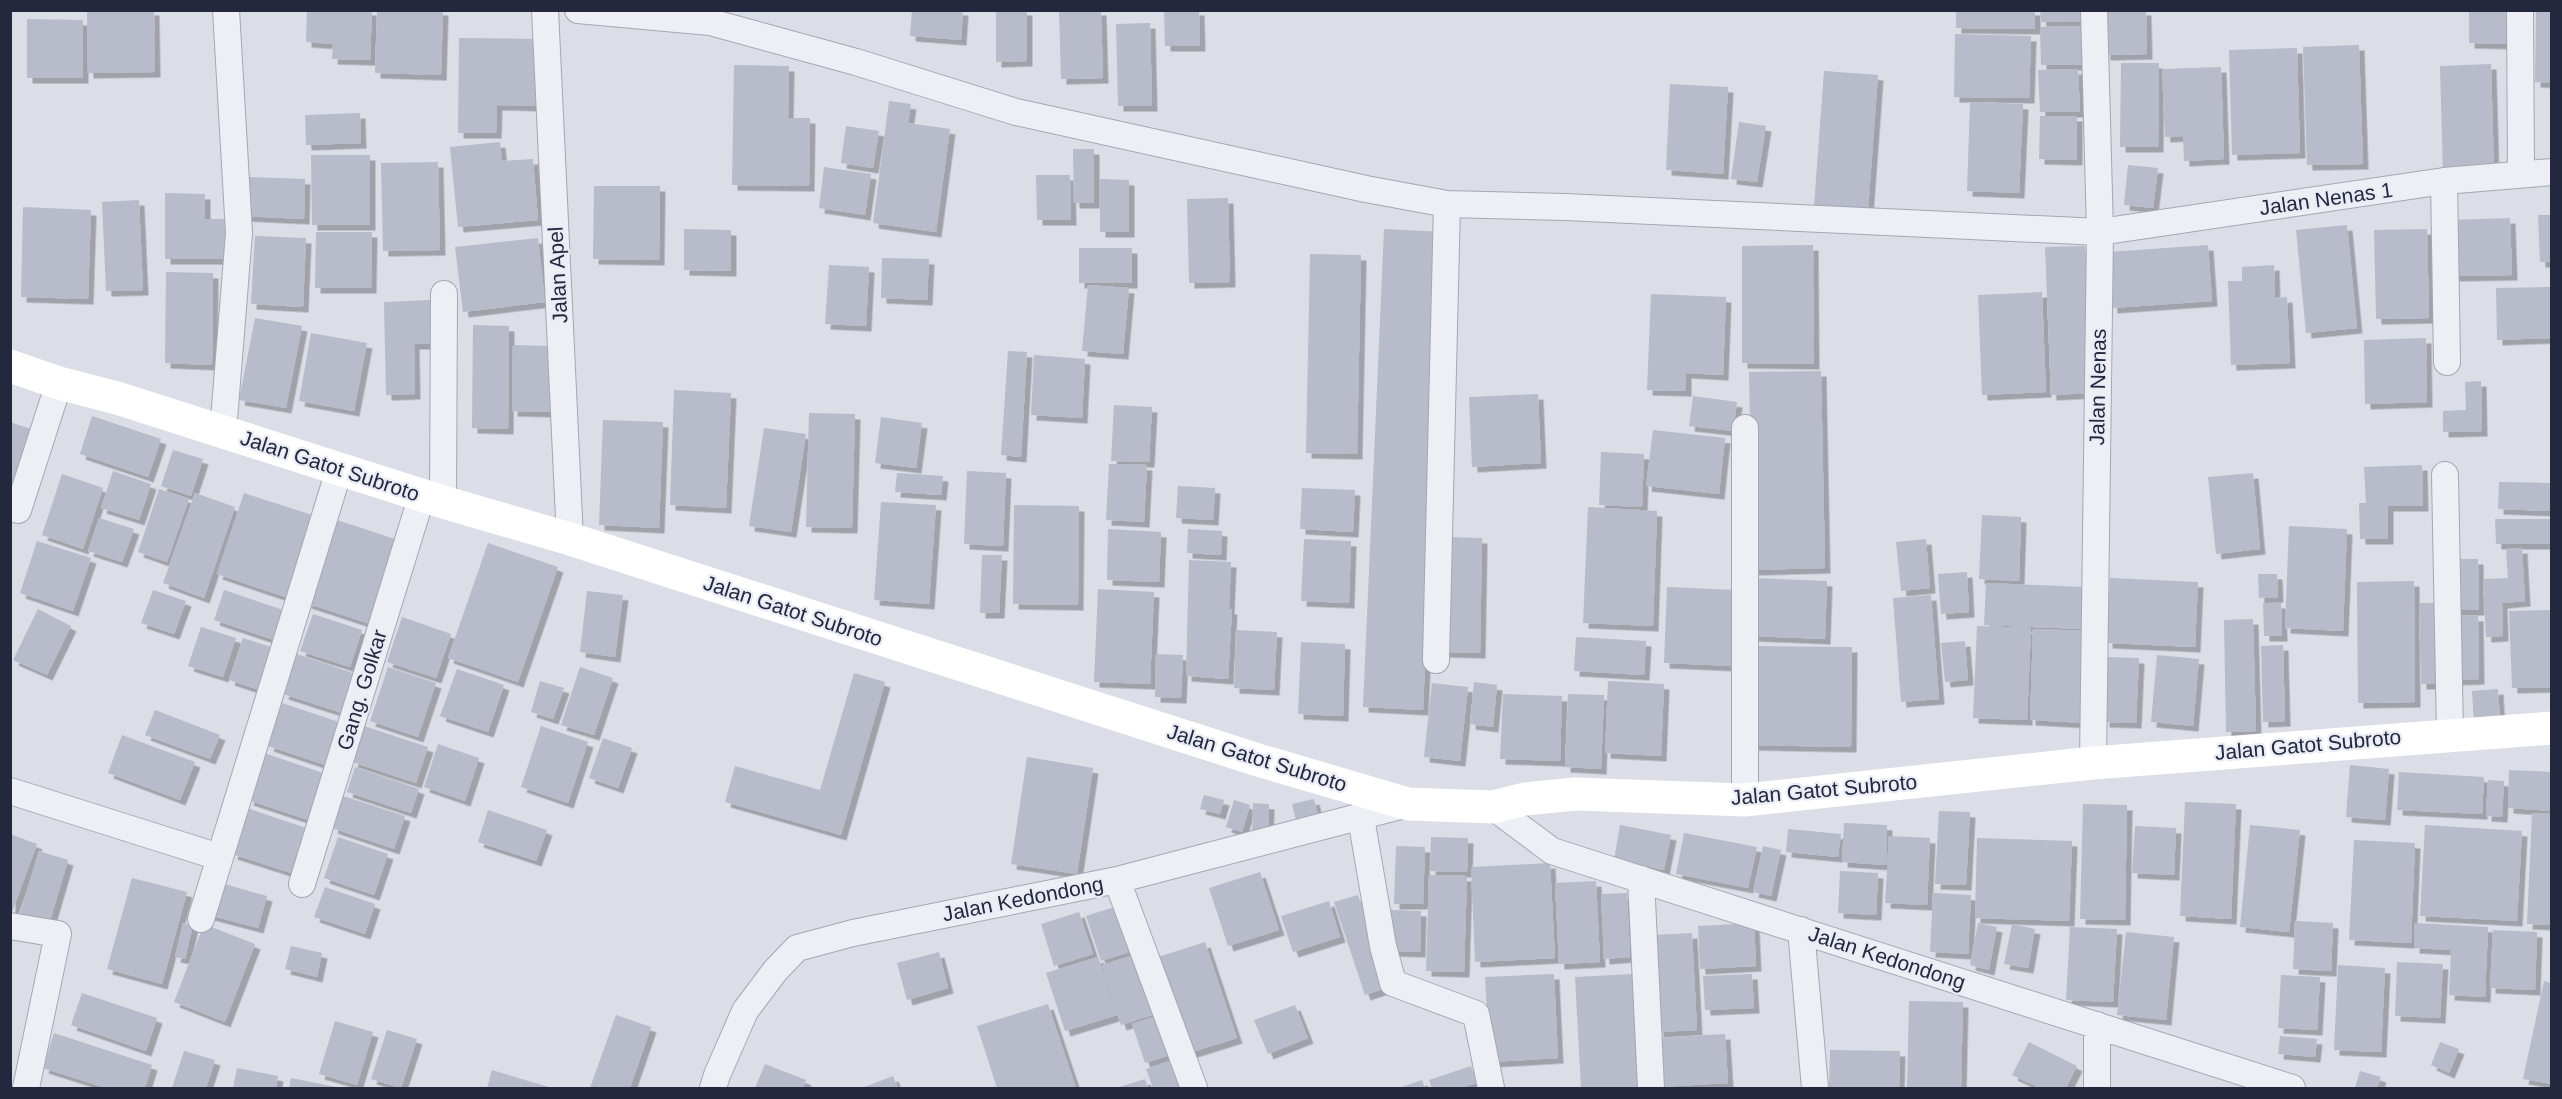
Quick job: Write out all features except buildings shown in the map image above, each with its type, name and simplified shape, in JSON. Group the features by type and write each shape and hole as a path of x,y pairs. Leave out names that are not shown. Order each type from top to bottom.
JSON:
{"main road":[{"name":"Jalan Gatot Subroto","path":"10,366 570,539 1258,760 1408,804 1493,807 1525,799 1575,794 1745,800 2093,763 2552,728"}],"street":[{"path":"223,432 239,233 226,10"},
{"name":"Jalan Apel","path":"545,10 570,539"},
{"name":"Jalan Nenas 1","path":"578,10 710,22 856,62 1016,112 1366,189 1447,204 2100,232 2444,181 2552,171"},
{"name":"Jalan Nenas","path":"2093,763 2100,232 2094,10"},
{"path":"2520,10 2522,173"},
{"path":"2444,181 2447,362"},
{"path":"1436,660 1447,204"},
{"name":"Gang. Golkar","path":"302,884 433,498 444,294"},
{"path":"18,510 59,383"},
{"path":"1745,800 1746,428"},
{"path":"201,919 340,467"},
{"path":"2445,475 2450,734"},
{"path":"10,791 219,857"},
{"name":"Jalan Kedondong","path":"713,1089 745,1011 775,971 797,948 853,933 1118,880 1408,804"},
{"name":"Jalan Kedondong","path":"1493,807 1552,850 2292,1089"},
{"path":"1361,818 1383,946 1393,983 1476,1014 1491,1089"},
{"path":"1641,879 1651,1089"},
{"path":"1118,880 1194,1089"},
{"path":"10,926 58,934 26,1089"},
{"path":"1801,930 1815,1089"},
{"path":"2097,1025 2097,1089"}]}
